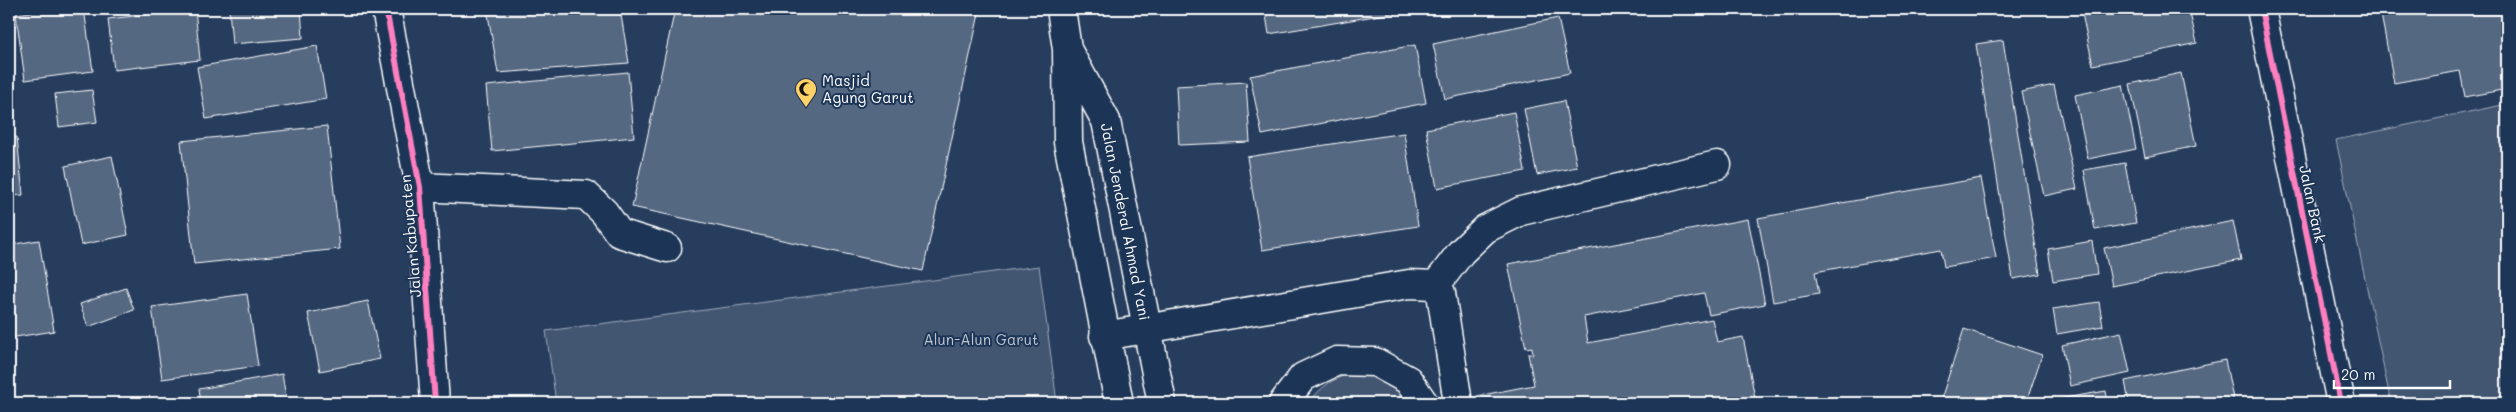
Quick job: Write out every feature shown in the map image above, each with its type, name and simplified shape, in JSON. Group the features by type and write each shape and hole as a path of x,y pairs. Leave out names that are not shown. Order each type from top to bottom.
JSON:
{"street":[{"name":"Jalan Kabupaten","path":"386,9 420,187 435,403"},
{"name":"Jalan Jenderal Ahmad Yani","path":"1061,9 1067,49 1068,142 1104,336 1119,403"},
{"name":"Jalan Bank","path":"2261,9 2341,403"},
{"name":"Jalan Jenderal Ahmad Yani","path":"1067,49 1106,121 1162,403"},
{"path":"1436,285 1461,252 1485,229 1521,211 1718,166"},
{"path":"420,187 586,195 604,212 620,233 667,248"},
{"path":"1104,336 1409,284 1436,285"},
{"path":"1436,285 1441,292 1458,403"},
{"path":"1283,403 1302,377 1337,360 1375,362 1408,380 1424,403"}],"green space":[{"path":"2507,104 2507,403 2391,403 2336,140"},
{"name":"Alun-Alun Garut","path":"1039,266 1057,403 556,403 546,331"},
{"path":"1361,371 1382,375 1419,403 1308,403 1320,390 1331,382"}],"building":[{"path":"55,9 84,9 93,71 25,80 16,14"},
{"path":"195,9 200,60 114,70 108,19"},
{"path":"229,9 301,9 303,38 232,44"},
{"path":"487,9 620,9 629,63 498,73"},
{"name":"Masjid Agung Garut","path":"675,9 980,9 923,271 632,207"},
{"path":"1265,9 1397,9 1398,12 1269,34"},
{"path":"2081,9 2189,9 2197,43 2093,65"},
{"path":"2380,9 2501,9 2507,43 2507,89 2465,97 2460,71 2394,83"},
{"path":"1558,18 1570,73 1445,99 1433,44"},
{"path":"2003,40 2040,274 2013,279 1976,44"},
{"path":"1415,45 1426,103 1262,135 1250,76"},
{"path":"317,46 326,99 206,119 197,67"},
{"path":"628,72 634,137 492,151 486,86"},
{"path":"2181,73 2196,146 2145,157 2130,84"},
{"path":"1246,82 1250,142 1179,145 1176,86"},
{"path":"2054,85 2077,189 2044,196 2021,92"},
{"path":"2123,85 2136,149 2088,159 2075,95"},
{"path":"92,90 97,122 59,127 55,94"},
{"path":"1564,101 1577,167 1537,175 1524,109"},
{"path":"1514,112 1525,171 1437,188 1426,129"},
{"path":"327,126 340,249 194,264 181,141"},
{"path":"1404,133 1418,226 1262,250 1247,157"},
{"path":"17,137 23,195 9,196 9,138"},
{"path":"112,156 128,235 81,245 65,166"},
{"path":"2125,163 2136,223 2095,230 2084,170"},
{"path":"1981,178 1996,258 1944,267 1941,249 1815,272 1819,294 1773,302 1758,218"},
{"path":"1748,219 1765,304 1709,315 1704,293 1584,317 1588,343 1712,319 1717,342 1743,337 1756,403 1479,403 1477,396 1534,385 1528,354 1533,354 1532,347 1526,348 1508,264"},
{"path":"2233,221 2241,260 2112,286 2104,248"},
{"path":"39,240 54,331 9,338 9,245"},
{"path":"2092,241 2097,274 2053,281 2048,249"},
{"path":"126,288 134,310 88,327 80,304"},
{"path":"247,294 258,366 162,379 152,307"},
{"path":"368,301 380,359 320,371 308,313"},
{"path":"2099,302 2103,326 2057,334 2053,309"},
{"path":"1964,329 2042,355 2026,403 1953,403 1941,399"},
{"path":"2121,332 2130,373 2070,386 2062,345"},
{"path":"2225,360 2234,403 2129,403 2125,381"},
{"path":"282,374 287,403 201,403 199,389"},
{"path":"2106,391 2108,403 2054,403 2053,400"}],"cycle path":[{"path":"386,9 420,187 435,403"},
{"path":"2261,9 2341,403"}],"place":[{"name":"Masjid Agung Garut","path":"806,108"}]}
